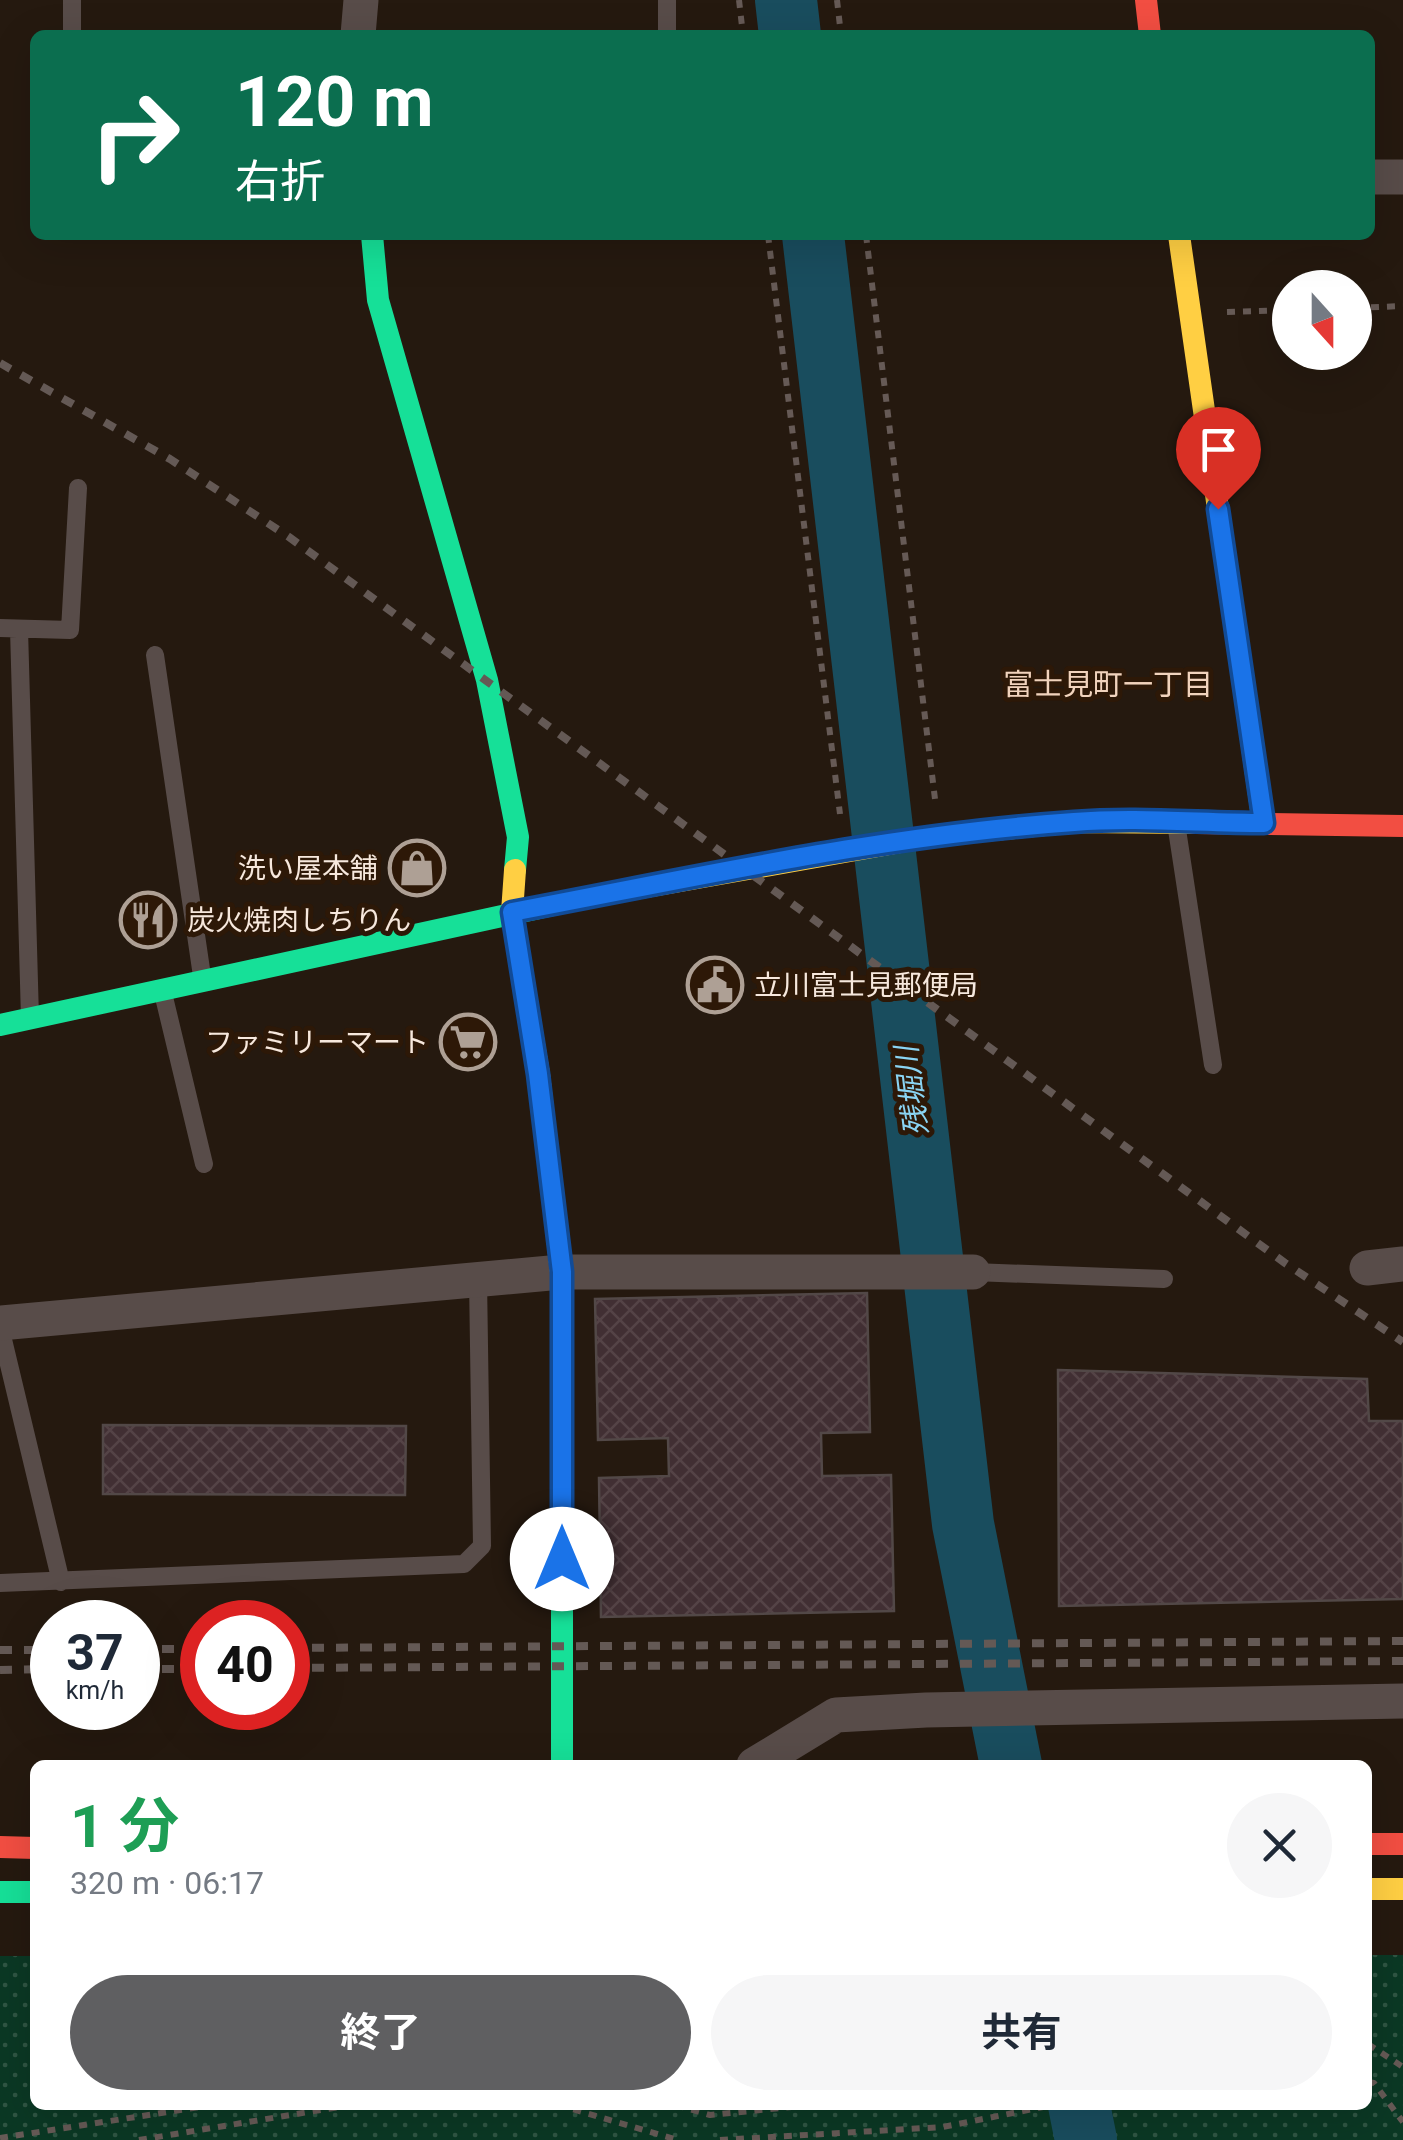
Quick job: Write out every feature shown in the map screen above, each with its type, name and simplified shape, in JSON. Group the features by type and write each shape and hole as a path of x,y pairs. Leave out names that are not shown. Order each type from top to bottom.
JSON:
{"street":[{"path":"358,30 361,0"},
{"path":"1146,0 1149,30"},
{"path":"1375,177 1403,177"},
{"path":"372,240 378,300 487,680 518,837 512,912 538,1074 562,1272 562,1760"},
{"path":"1180,240 1264,823"},
{"path":"0,1025 512,912 940,835 1077,822 1403,826"},
{"path":"1367,1268 1403,1264"},
{"path":"0,1325 562,1272 973,1272"},
{"path":"762,1760 836,1715 1403,1701"},
{"path":"1372,1844 1403,1844"},
{"path":"0,1848 30,1848"},
{"path":"1372,1889 1403,1889"},
{"path":"0,1892 30,1892"}],"lane":[{"path":"72,0 72,30"},
{"path":"667,0 667,30"},
{"path":"30,1018 10,628 70,630 78,488"},
{"path":"155,655 203,980"},
{"path":"1176,823 1213,1065"},
{"path":"161,988 204,1164"},
{"path":"973,1272 1164,1278"},
{"path":"0,1583 464,1564 482,1546 478,1279"},
{"path":"0,1325 60,1582"}],"path":[{"path":"739,0 742,30"},
{"path":"837,0 841,30"},
{"path":"769,240 844,850"},
{"path":"867,240 940,835"},
{"path":"1372,307 1403,306"},
{"path":"1190,313 1272,311"},
{"path":"1372,2047 1403,2067"},
{"path":"1372,2083 1403,2122"},
{"path":"0,2138 181,2110"},
{"path":"139,2140 321,2110"},
{"path":"575,2110 678,2140"},
{"path":"695,2110 710,2114 755,2110"},
{"path":"720,2140 943,2127 1029,2110"}],"green space":[{"path":"1372,1955 1403,1955 1403,2140 0,2140 0,1956 30,1956 30,2110 1372,2110"}],"building":[{"path":"867,1293 870,1432 821,1433 822,1476 891,1475 894,1611 601,1617 599,1478 669,1476 668,1438 598,1440 595,1299"},
{"path":"1058,1370 1367,1379 1369,1421 1403,1421 1403,1599 1059,1606"},
{"path":"103,1425 406,1426 405,1495 103,1494"}],"waterway":[{"name":"残堀川","path":"786,0 789,30"},
{"name":"残堀川","path":"814,240 963,1524 1010,1760"},
{"name":"残堀川","path":"1080,2110 1086,2140"}],"railway":[{"path":"0,363 170,459 289,537 1285,1263 1403,1342"},
{"path":"310,1648 1403,1641"},
{"path":"160,1649 180,1649"},
{"path":"0,1650 30,1650"},
{"path":"310,1668 1403,1661"},
{"path":"0,1670 30,1669"},
{"path":"160,1669 180,1669"}],"traffic: fast":[{"path":"372,240 378,300 487,680 518,837 515,870"},
{"path":"1244,691 1263,823"},
{"path":"0,1025 590,897"},
{"path":"562,1563 562,1760"},
{"path":"0,1892 30,1892"}],"traffic: slow":[{"path":"1180,240 1244,691"},
{"path":"590,897 940,835 1077,822 1195,823"},
{"path":"515,870 512,912 539,1074 561,1272 562,1563"},
{"path":"1372,1889 1403,1889"}],"traffic: jam":[{"path":"1146,0 1149,30"},
{"path":"1195,823 1403,826"},
{"path":"1372,1844 1403,1844"},
{"path":"0,1847 30,1848"}],"place":[{"name":"洗い屋本舗","path":"417,868"},
{"name":"炭火焼肉しちりん","path":"148,920"},
{"name":"立川富士見郵便局","path":"715,985"},
{"name":"ファミリーマート","path":"468,1042"}],"district":[{"name":"富士見町一丁目","path":"1108,685"}],"route":[{"path":"562,1559 562,1272 538,1074 512,912 778,861 940,835 1077,822 1264,823 1218,509"}]}
